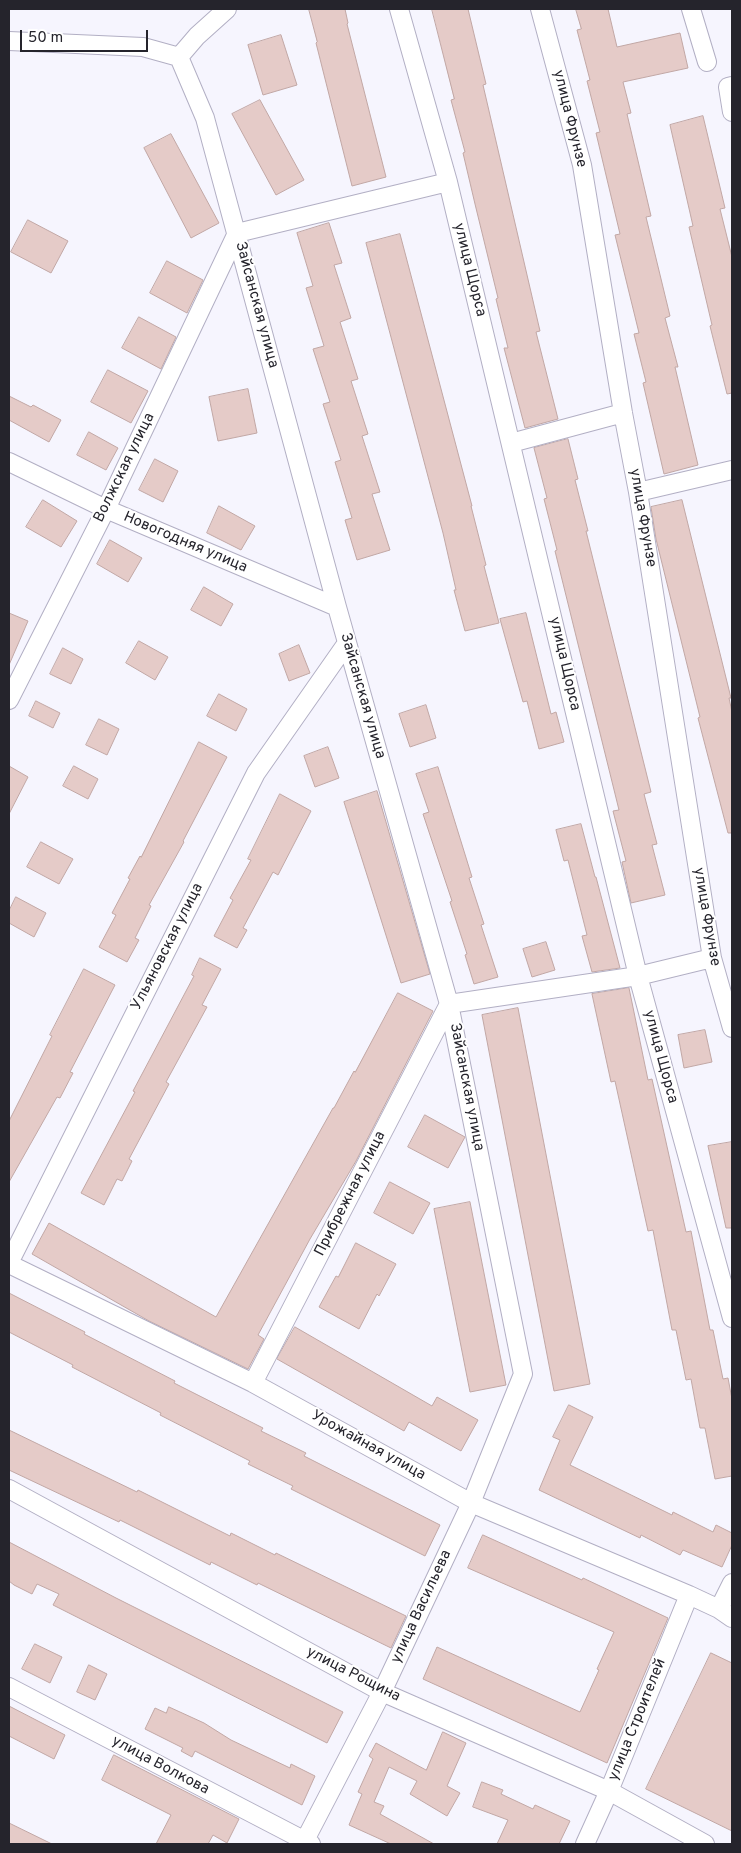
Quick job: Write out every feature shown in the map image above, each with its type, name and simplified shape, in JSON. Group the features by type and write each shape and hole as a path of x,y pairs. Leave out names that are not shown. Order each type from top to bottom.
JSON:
{"street":[{"path":"9,41 143,46 179,57 197,36 227,9"},
{"name":"улица Щорса","path":"399,9 448,182 638,976 732,1318"},
{"name":"улица Фрунзе","path":"540,9 582,165 638,492 712,958 732,1028"},
{"path":"690,9 707,62"},
{"name":"Зайсанская улица","path":"179,57 205,118 336,607 449,1004 524,1374 471,1503"},
{"path":"730,87 732,112"},
{"path":"236,233 448,182"},
{"name":"Волжская улица","path":"9,700 14,677 106,509 236,233"},
{"path":"511,443 623,413"},
{"name":"Новогодняя улица","path":"9,462 106,509 336,607"},
{"path":"638,492 732,470"},
{"name":"Ульяновская улица","path":"9,1264 256,773 347,643"},
{"path":"449,1004 638,976 712,958"},
{"name":"Прибрежная улица","path":"254,1383 449,1004"},
{"name":"Урожайная улица","path":"9,1264 254,1383 471,1503 689,1595 726,1613"},
{"name":"улица Рощина","path":"9,1489 382,1692 609,1791 705,1844"},
{"name":"улица Васильева","path":"306,1843 382,1692 471,1503"},
{"path":"726,1613 732,1583"},
{"name":"улица Строителей","path":"584,1844 609,1791 689,1595"},
{"name":"улица Волкова","path":"9,1687 306,1843"}],"building":[{"path":"309,9 345,9 347,24 386,177 352,186"},
{"path":"432,9 468,9 486,84 483,85 540,331 536,332 558,419 525,428 504,348 508,348 496,299 498,298 463,153 465,152 451,100 454,99"},
{"path":"576,9 608,9 617,47 680,33 688,68 623,82 631,113 627,114 651,216 646,217 670,316 665,318 678,367 675,367 698,465 664,474 643,383 646,382 634,334 639,333 615,235 620,234 596,133 600,132 587,81 590,80 577,30 581,29"},
{"path":"281,35 297,85 263,95 248,45"},
{"path":"260,100 304,180 276,195 232,114"},
{"path":"703,116 725,208 720,209 732,257 732,393 727,394 689,227 693,226 670,125"},
{"path":"171,134 219,223 191,238 144,148"},
{"path":"28,220 68,241 51,273 11,252"},
{"path":"329,223 342,263 334,265 351,318 340,322 358,379 351,381 368,434 362,436 380,492 372,494 390,550 357,560 345,520 352,518 335,462 341,460 323,404 330,402 313,349 324,346 306,288 313,286 297,233"},
{"path":"400,234 472,506 486,565 484,566 499,623 465,631 454,590 456,590 443,533 366,243"},
{"path":"167,261 203,280 187,313 150,293"},
{"path":"139,317 176,337 161,369 122,348"},
{"path":"108,370 148,391 131,423 91,402"},
{"path":"248,389 257,433 218,441 209,397"},
{"path":"9,396 31,407 33,405 61,420 49,442 9,420"},
{"path":"89,432 118,448 106,470 77,455"},
{"path":"568,439 578,479 575,480 588,531 586,531 651,792 644,794 657,844 652,845 665,895 631,903 622,862 626,861 613,811 619,810 555,551 557,550 544,499 547,498 534,448"},
{"path":"155,459 178,471 163,502 139,490"},
{"path":"43,500 77,521 61,547 26,527"},
{"path":"682,500 731,698 729,698 732,712 732,833 728,833 698,718 700,717 656,539 651,507"},
{"path":"219,506 255,526 241,550 207,533"},
{"path":"110,540 142,558 128,582 97,564"},
{"path":"204,587 233,604 221,626 191,610"},
{"path":"9,613 28,621 9,665"},
{"path":"526,613 551,714 556,712 564,742 539,749 527,701 523,702 500,619"},
{"path":"139,641 168,657 155,680 126,663"},
{"path":"299,645 310,673 289,681 279,654"},
{"path":"63,648 83,659 71,684 50,674"},
{"path":"219,694 247,709 236,731 207,716"},
{"path":"36,701 60,713 53,728 29,716"},
{"path":"426,705 436,738 410,747 399,714"},
{"path":"99,719 119,729 107,755 86,745"},
{"path":"199,742 227,757 184,842 149,905 151,906 135,938 139,940 127,962 99,947 116,915 112,913 130,879 128,878 141,857"},
{"path":"328,747 339,778 315,787 304,756"},
{"path":"9,766 28,777 9,814"},
{"path":"74,766 98,779 88,799 63,786"},
{"path":"438,767 472,877 469,878 484,924 481,925 498,977 474,984 465,955 467,954 450,902 452,901 423,814 429,812 416,774"},
{"path":"377,791 430,974 401,983 344,802"},
{"path":"280,794 311,811 278,875 273,872 243,928 247,930 237,948 214,936 233,900 230,898 251,860 248,859"},
{"path":"581,824 620,968 592,972 582,936 587,935 568,860 564,861 556,830"},
{"path":"41,842 73,859 59,884 27,867"},
{"path":"16,897 46,913 34,937 9,923 9,911"},
{"path":"546,942 555,970 532,977 523,949"},
{"path":"200,958 221,969 202,1005 207,1007 166,1082 169,1084 129,1159 132,1161 122,1181 117,1179 104,1205 81,1193 194,976 192,975"},
{"path":"84,969 115,985 70,1072 73,1073 60,1098 57,1097 9,1182 9,1121"},
{"path":"629,988 648,1080 652,1079 686,1232 691,1231 710,1330 713,1330 723,1379 728,1378 732,1399 732,1476 715,1479 705,1428 700,1428 691,1379 686,1380 676,1330 672,1330 653,1230 648,1231 615,1081 611,1082 592,994"},
{"path":"398,993 433,1011 356,1161 310,1239 258,1335 264,1339 248,1369 149,1321 32,1254 49,1223 216,1317"},
{"path":"518,1008 590,1384 554,1391 482,1015"},
{"path":"705,1030 712,1062 684,1068 678,1035"},
{"path":"425,1115 465,1137 448,1168 408,1147"},
{"path":"732,1142 732,1228 726,1228 708,1146"},
{"path":"390,1182 430,1203 413,1234 374,1213"},
{"path":"470,1202 506,1385 470,1392 434,1209"},
{"path":"356,1243 396,1264 379,1296 377,1294 359,1329 319,1307"},
{"path":"9,1293 175,1381 174,1383 263,1428 261,1431 306,1453 304,1456 440,1525 425,1556 291,1489 293,1486 248,1464 250,1461 160,1415 161,1413 9,1332"},
{"path":"295,1327 432,1406 437,1397 478,1420 461,1451 409,1422 404,1431 277,1359"},
{"path":"569,1405 593,1417 570,1465 672,1515 673,1512 713,1532 716,1525 732,1533 732,1545 722,1567 683,1550 680,1555 641,1535 640,1538 539,1490 560,1440 553,1437"},
{"path":"9,1430 137,1492 138,1490 230,1536 231,1533 275,1555 276,1553 406,1616 391,1648 258,1583 257,1585 211,1562 210,1565 120,1520 119,1522 9,1470"},
{"path":"483,1535 582,1580 583,1578 668,1618 607,1763 423,1679 437,1647 580,1712 599,1670 597,1669 614,1632 468,1568"},
{"path":"9,1542 343,1712 327,1743 53,1605 59,1594 37,1584 32,1594 14,1585 9,1581"},
{"path":"35,1644 62,1657 50,1683 22,1669"},
{"path":"711,1653 732,1663 732,1831 646,1789"},
{"path":"89,1665 107,1674 95,1700 77,1692"},
{"path":"9,1706 65,1735 54,1759 9,1736"},
{"path":"169,1707 204,1723 231,1740 290,1768 291,1764 315,1776 302,1805 195,1751 192,1757 181,1751 183,1748 145,1729 155,1708 166,1713"},
{"path":"443,1732 466,1743 447,1786 460,1793 447,1816 410,1794 417,1781 389,1767 374,1802 384,1806 380,1814 434,1844 391,1844 349,1825 362,1794 358,1792 373,1759 369,1756 376,1743 426,1770"},
{"path":"114,1755 239,1819 227,1843 213,1835 208,1844 156,1844 171,1815 102,1780"},
{"path":"482,1782 503,1790 501,1794 533,1809 535,1805 570,1821 559,1844 497,1844 508,1820 473,1807"},
{"path":"9,1823 52,1844 9,1844"}]}
